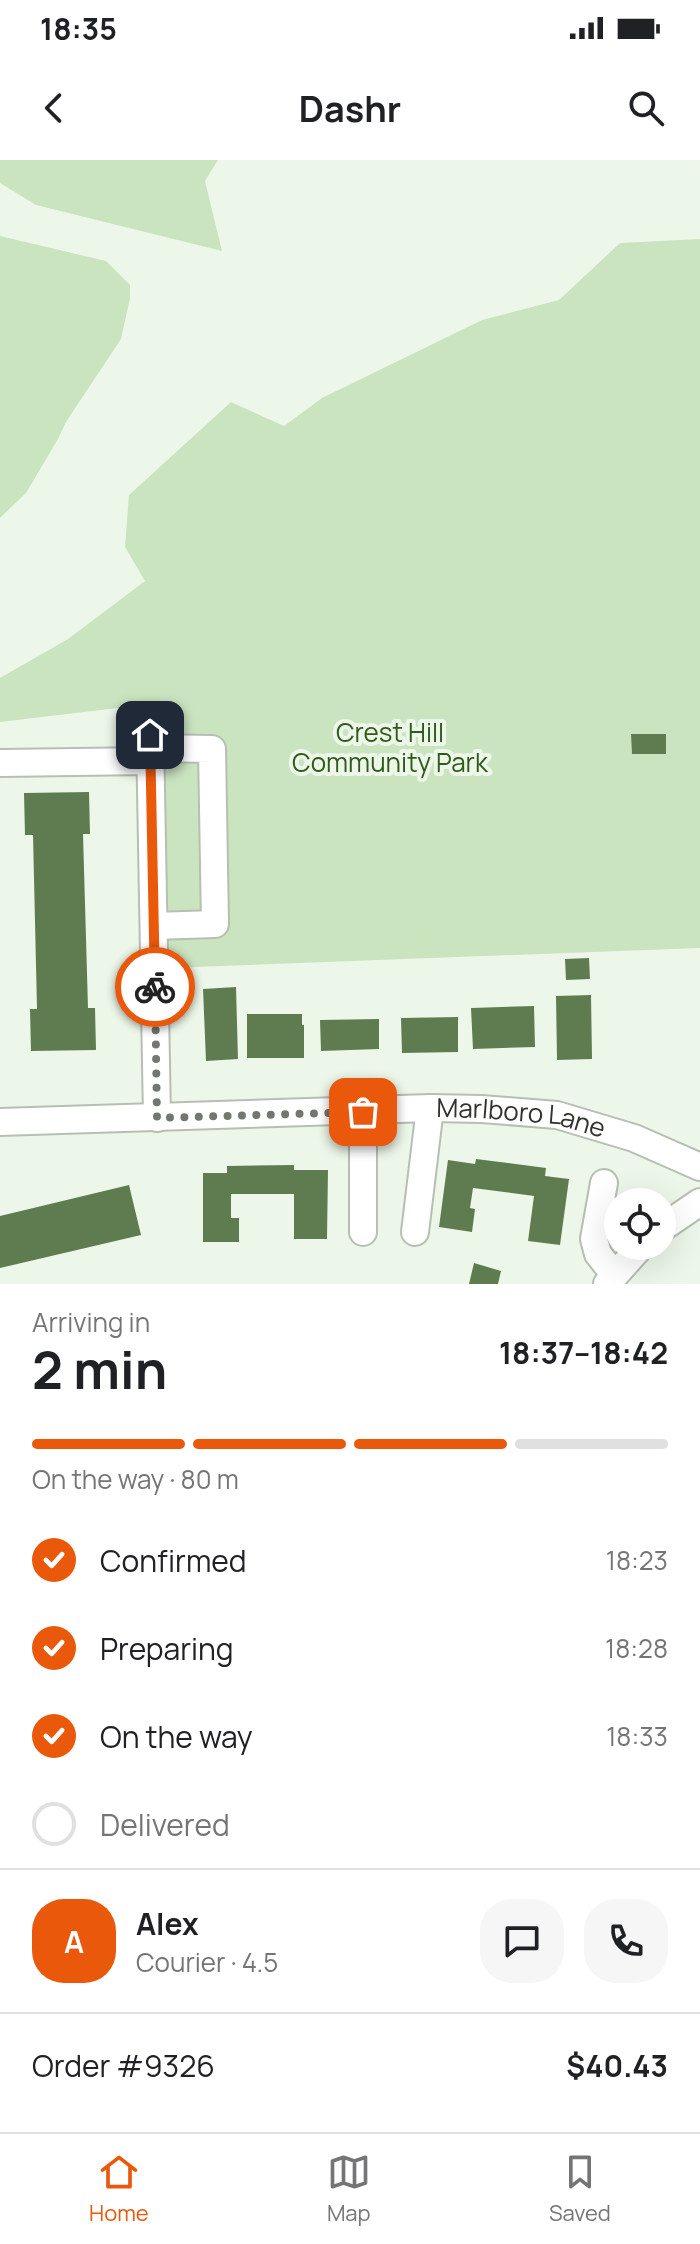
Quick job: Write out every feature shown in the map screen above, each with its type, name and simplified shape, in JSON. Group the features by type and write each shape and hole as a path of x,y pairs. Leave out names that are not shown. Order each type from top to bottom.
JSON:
{"street":[{"path":"0,763 151,748 212,749 215,924 154,926"},
{"path":"151,748 157,1118"},
{"path":"415,1232 430,1108"},
{"name":"Marlboro Lane","path":"0,1122 430,1108 482,1109 557,1115 634,1138 700,1167"},
{"path":"363,1112 363,1232"},
{"path":"604,1183 594,1239 598,1254 611,1279 628,1260"},
{"path":"676,1218 700,1202"}],"green space":[{"path":"0,160 218,160 205,181 222,251 36,205 0,183"},
{"path":"0,236 106,261 130,285 130,298 121,339 66,422 26,493 0,518"},
{"name":"Crest Hill Community Park","path":"700,239 700,948 166,968 160,703 0,722 0,678 68,639 145,581 125,547 129,495 231,402 284,426 322,398 482,320 559,300 620,243"}],"building":[{"path":"631,734 666,734 666,754 632,754"},
{"path":"89,792 90,834 83,834 88,1008 95,1008 96,1050 31,1051 30,1009 37,1009 33,835 25,835 24,793"},
{"path":"589,958 590,979 566,980 565,959"},
{"path":"236,987 238,1059 206,1061 203,989"},
{"path":"591,995 592,1059 557,1060 556,996"},
{"path":"534,1006 535,1047 473,1049 471,1008"},
{"path":"247,1014 302,1014 304,1058 247,1058"},
{"path":"458,1017 458,1052 402,1053 401,1018"},
{"path":"379,1019 379,1049 321,1051 320,1020"},
{"path":"476,1159 546,1168 545,1176 569,1179 560,1245 528,1241 534,1196 473,1188 470,1208 475,1209 472,1232 439,1227 448,1160 475,1164"},
{"path":"294,1165 294,1170 328,1170 327,1239 294,1239 294,1194 231,1194 231,1218 239,1218 239,1242 203,1242 203,1173 227,1173 227,1166"},
{"path":"129,1185 141,1235 0,1268 0,1216"},
{"path":"474,1263 501,1271 498,1284 469,1284"}],"way so far":[{"path":"155,987 157,1118 363,1112"}],"route":[{"path":"150,735 155,987"}]}
